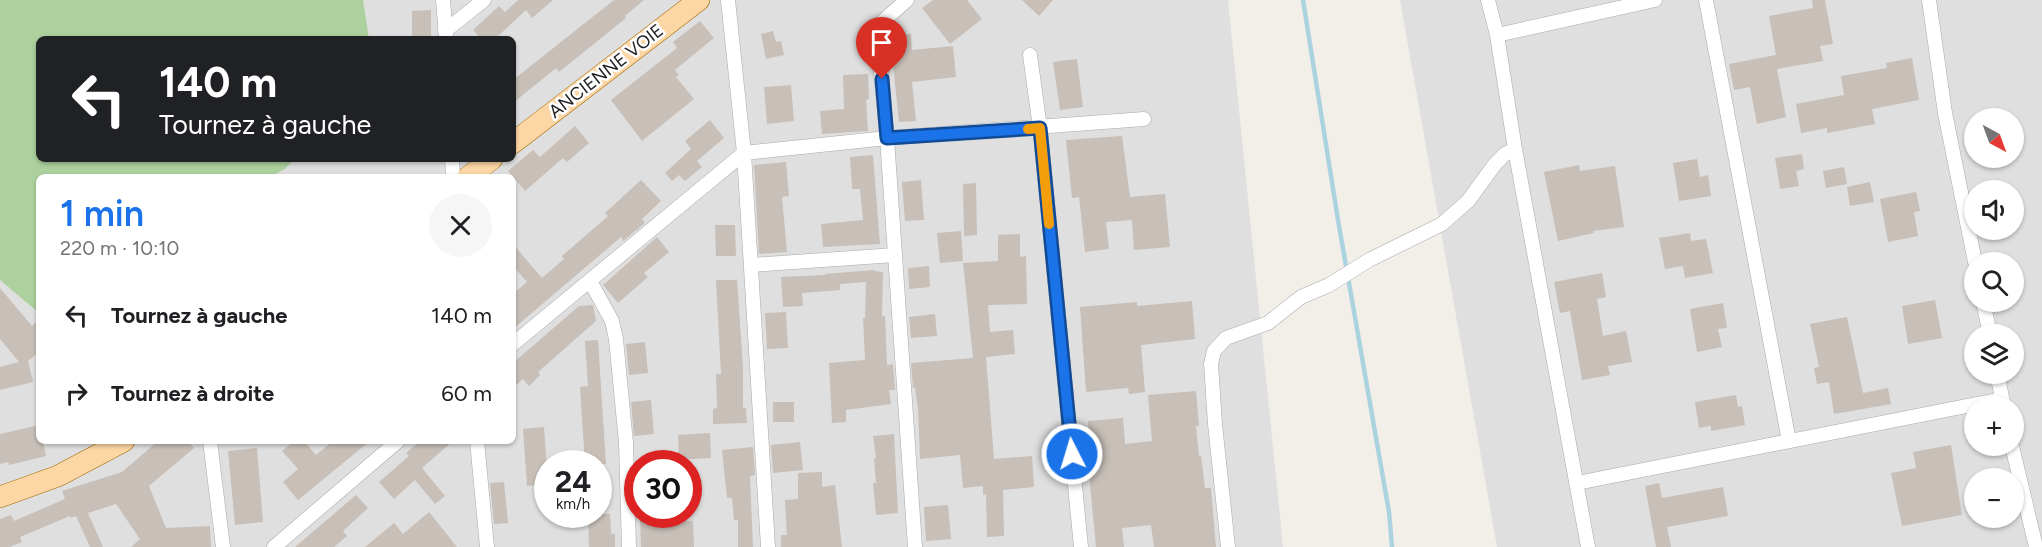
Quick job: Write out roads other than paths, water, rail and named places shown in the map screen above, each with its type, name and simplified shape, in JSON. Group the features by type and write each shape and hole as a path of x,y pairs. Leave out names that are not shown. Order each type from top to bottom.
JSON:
{"main road":[{"name":"ANCIENNE VOIE","path":"516,141 699,0"},
{"path":"472,174 488,162"},
{"path":"0,497 26,489 67,471 118,444"}],"street":[{"path":"443,0 446,35"},
{"path":"446,35 484,0"},
{"path":"728,0 744,153 768,547"},
{"path":"907,0 883,21 878,34 915,547"},
{"path":"1488,0 1497,35 1515,149 1588,547"},
{"path":"1497,35 1655,0"},
{"path":"1706,0 1789,441"},
{"path":"1929,0 1945,113 1973,252"},
{"path":"1030,55 1040,128 1081,547"},
{"path":"516,342 744,153 887,138 1144,119"},
{"path":"1228,547 1215,424 1211,364 1214,351 1226,338 1268,323 1301,297 1329,285 1370,260 1442,224 1468,201 1500,159 1515,149"},
{"path":"751,265 895,255"},
{"path":"590,280 612,321 616,339 626,443 629,547"},
{"path":"1577,483 1789,441 1964,410"},
{"path":"210,444 223,547"},
{"path":"274,547 394,444"},
{"path":"477,444 487,547"},
{"path":"2014,456 2037,547"}],"waterway":[{"path":"1303,0 1338,220 1389,512 1392,547"}]}
